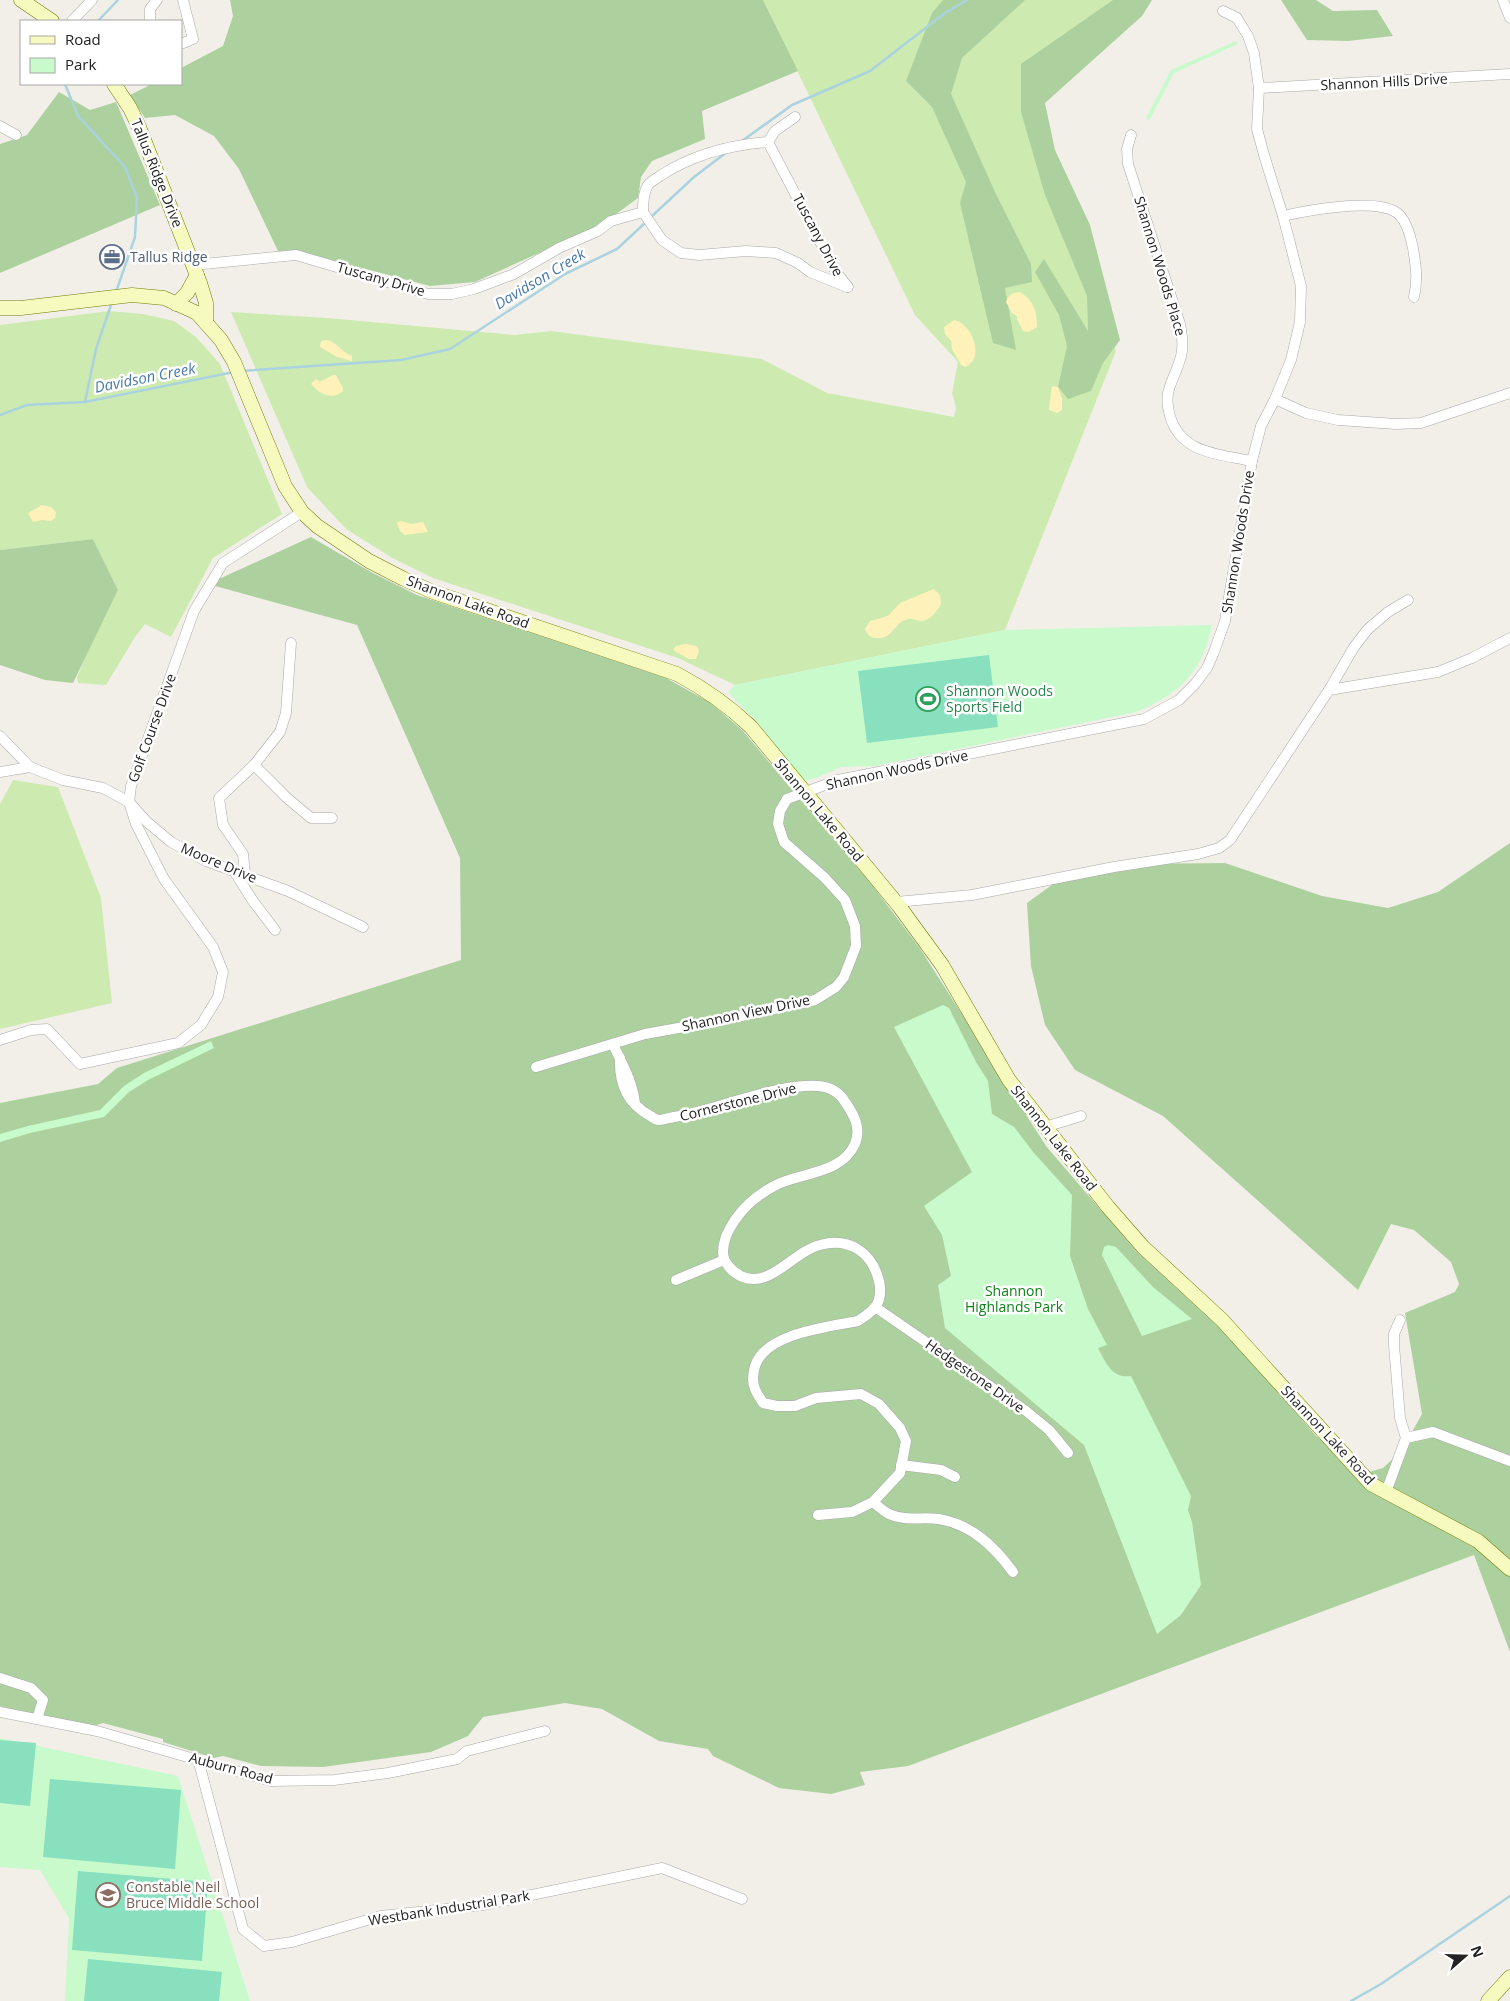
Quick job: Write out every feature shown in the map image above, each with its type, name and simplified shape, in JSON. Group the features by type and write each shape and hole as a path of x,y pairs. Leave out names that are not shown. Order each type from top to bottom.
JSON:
{"main road":[{"path":"21,0 51,20"},
{"name":"Tallus Ridge Drive","path":"115,85 130,108 139,127 195,270 206,303 206,323"},
{"path":"176,304 192,286 195,270"},
{"name":"Shannon Lake Road","path":"0,308 21,308 132,295 164,298 197,313 221,340 234,362 285,486 302,512 340,543 368,561 433,592 678,674 698,685 733,710 750,727 896,902 942,965 1009,1080 1108,1207 1143,1247 1222,1320 1371,1484 1478,1542 1510,1569"},
{"path":"1488,2001 1510,1977"}],"street":[{"path":"73,20 92,0"},
{"path":"150,20 150,9 157,0"},
{"path":"182,44 193,39 183,0"},
{"path":"1503,0 1510,18"},
{"name":"Shannon Woods Drive","path":"805,794 838,780 1144,719 1179,700 1195,684 1207,668 1225,621 1252,461 1261,426 1275,400 1291,360 1300,322 1300,286 1284,216 1258,130 1259,88 1254,53 1248,36 1237,18 1223,11"},
{"name":"Shannon Hills Drive","path":"1259,88 1510,74"},
{"path":"642,212 644,193 649,184 668,171 714,151 742,144 768,142 775,132 795,117"},
{"path":"0,126 16,135"},
{"name":"Shannon Woods Place","path":"1131,135 1127,149 1128,164 1183,337 1182,357 1169,388 1167,399 1173,425 1181,437 1192,446 1206,452 1252,461"},
{"name":"Tuscany Drive","path":"195,270 296,255 428,294 452,294 474,289 514,274 559,248 598,231 611,220 642,212 662,240 680,253 699,255 746,251 776,253 798,263 810,272 848,287 836,272 768,142"},
{"path":"1284,216 1318,209 1362,207 1382,207 1396,212 1405,222 1411,239 1418,278 1414,297"},
{"path":"1275,400 1306,413 1338,420 1396,424 1421,423 1510,393"},
{"name":"Golf Course Drive","path":"0,1040 31,1030 47,1029 80,1064 178,1043 201,1025 218,997 223,972 213,947 164,879 136,824 129,802 131,786 194,611 223,564 302,512"},
{"path":"896,902 972,895 1114,867 1198,854 1220,848 1230,840 1329,690 1354,647 1368,629 1388,612 1408,600"},
{"path":"1329,690 1438,672 1472,658 1510,638"},
{"path":"275,930 253,901 239,872 243,854 223,825 219,798 254,765 280,732 286,713 291,644"},
{"path":"0,736 30,767"},
{"path":"254,765 287,798 311,818 332,818"},
{"path":"0,772 30,767"},
{"name":"Moore Drive","path":"30,767 62,780 103,788 129,802 146,821 171,842 206,861 288,891 363,927"},
{"name":"Shannon View Drive","path":"536,1067 644,1034 723,1020 815,1000 836,987 844,977 856,946 855,926 845,900 825,878 784,842 778,824 780,811 788,799 805,794"},
{"name":"Cornerstone Drive","path":"613,1044 620,1058 619,1071 627,1097 658,1120 687,1115 774,1092 810,1086 826,1087 841,1096 852,1112 858,1128 858,1138 851,1152 841,1162 825,1170 779,1184 755,1197 740,1213 725,1237 724,1260"},
{"path":"1046,1127 1081,1116"},
{"path":"676,1280 724,1260 730,1268 742,1277 757,1280 817,1245 832,1242 850,1245 863,1252 872,1262 881,1292 875,1307 858,1321 779,1341 764,1351 756,1362 753,1373 754,1388 763,1403 777,1406 795,1406 816,1398 860,1394 879,1404 900,1428 906,1441 905,1456 901,1464 900,1473 873,1502 852,1512 818,1515"},
{"name":"Hedgestone Drive","path":"875,1307 1026,1411 1049,1430 1068,1453"},
{"path":"1386,1492 1406,1438 1400,1418 1394,1345 1394,1334 1400,1320"},
{"path":"1406,1438 1433,1432 1510,1461"},
{"path":"901,1464 941,1470 955,1477"},
{"path":"873,1502 888,1514 900,1517 939,1520 962,1526 984,1539 1000,1554 1014,1572"},
{"path":"0,1678 31,1688 43,1700 37,1719"},
{"name":"Auburn Road","path":"0,1712 97,1731 271,1781 334,1780 388,1773 457,1759 467,1750 545,1731"},
{"name":"Westbank Industrial Park","path":"198,1759 243,1929 264,1946 292,1942 381,1916 483,1905 662,1868 742,1899"}],"green space":[{"path":"230,0 763,0 798,71 702,111 705,139 652,161 641,177 638,198 601,225 475,282 430,286 298,251 278,251 239,169 214,136 175,115 145,118 130,95 150,85 182,85 182,67 223,46 233,16"},
{"path":"763,0 1122,0 1029,74 1044,177 1116,351 1005,630 735,685 678,658 433,578 394,559 346,529 307,487 231,312 327,318 515,335 551,331 762,359 827,393 954,417 956,408 952,393 958,362 915,315"},
{"path":"943,0 1025,0 962,58 951,94 995,192 1031,264 1032,282 1005,288 1016,350 993,343 960,203 966,182 932,107 906,81 932,13"},
{"path":"1113,0 1152,0 1142,16 1045,103 1055,150 1090,225 1120,340 1103,363 1091,391 1068,399 1058,387 1067,346 1059,315 1035,272 1044,259 1088,331 1087,296 1045,195 1021,112 1021,64"},
{"path":"1281,0 1316,0 1333,11 1377,10 1393,36 1348,41 1307,40"},
{"path":"1236,41 1238,44 1174,73 1149,121 1146,118 1171,70"},
{"path":"59,92 90,110 116,102 160,205 0,273 0,144 27,135"},
{"path":"109,311 143,314 174,321 196,337 220,364 282,514 213,558 171,637 145,624 106,685 78,683 77,677 84,661 81,657 94,628 104,619 118,590 93,539 0,550 0,325"},
{"path":"311,537 371,572 417,595 666,678 711,703 743,731 872,885 919,947 1046,1146 1136,1251 1238,1345 1316,1436 1365,1473 1383,1468 1402,1450 1422,1414 1405,1313 1455,1292 1459,1284 1451,1262 1414,1230 1391,1224 1358,1290 1163,1116 1075,1070 1045,1025 1031,966 1027,903 1071,871 1130,864 1225,863 1322,896 1388,908 1438,892 1510,843 1510,1652 1474,1555 908,1766 860,1772 865,1785 831,1794 779,1788 713,1756 708,1749 659,1741 602,1709 565,1703 483,1717 468,1736 431,1752 323,1767 261,1766 223,1756 214,1758 163,1742 163,1739 103,1723 87,1728 0,1706 0,1103 98,1084 117,1068 461,960 460,858 357,625 208,584"},
{"path":"93,539 118,590 73,683 45,680 0,665 0,550"},
{"path":"1212,625 1202,656 1187,679 1165,698 1136,712 875,766 841,767 816,778 803,781 764,730 728,692 735,685 1005,630"},
{"name":"Shannon Woods Sports Field","path":"989,655 998,727 867,743 858,671"},
{"path":"13,780 58,787 101,898 112,1003 0,1029 0,804"},
{"name":"Shannon Highlands Park","path":"943,1005 949,1008 976,1062 988,1081 992,1114 1014,1127 1034,1153 1072,1195 1070,1256 1088,1309 1107,1345 1098,1348 1110,1369 1119,1375 1131,1376 1191,1496 1188,1510 1192,1522 1201,1585 1181,1615 1157,1634 1084,1445 945,1328 938,1285 951,1276 942,1235 924,1206 972,1172 894,1027"},
{"path":"211,1041 214,1048 148,1080 129,1092 104,1117 30,1133 0,1142 0,1134 100,1110 124,1086 144,1073"},
{"path":"1108,1245 1116,1247 1153,1287 1192,1319 1142,1336 1102,1255 1104,1247"},
{"name":"Constable Neil Bruce Middle School","path":"0,1738 178,1776 250,2001 65,2001 69,1918 40,1870 0,1867"},
{"path":"0,1740 36,1743 30,1806 0,1803"},
{"path":"50,1779 181,1790 175,1869 43,1857"},
{"path":"78,1871 208,1882 202,1961 72,1950"},
{"path":"88,1959 222,1972 219,2001 84,2001"}],"sand":[{"path":"1020,292 1029,299 1035,311 1037,327 1029,332 1023,331 1017,316 1012,313 1006,302 1011,295"},
{"path":"954,320 966,327 974,342 975,357 965,367 961,365 952,349 951,341 945,334 944,327"},
{"path":"326,340 334,343 352,356 352,361 337,357 320,347 321,341"},
{"path":"336,375 343,388 343,391 335,396 326,395 318,391 311,384 316,379 320,382"},
{"path":"1052,386 1058,387 1062,398 1062,410 1057,413 1049,410"},
{"path":"42,505 51,507 56,512 55,518 51,521 33,522 28,513"},
{"path":"401,521 411,524 423,522 428,532 405,535 400,531 397,523"},
{"path":"934,589 940,595 941,604 930,617 924,621 907,619 901,622 890,634 882,638 869,636 865,629 870,621 888,616 900,603"},
{"path":"685,644 697,646 699,651 696,659 689,659 673,650 676,646"}],"waterway":[{"path":"99,20 118,0"},
{"name":"Davidson Creek","path":"742,141 792,105 870,71 945,13 967,0"},
{"path":"65,85 78,116 125,167 137,198 135,237 116,292"},
{"name":"Davidson Creek","path":"650,218 694,177 727,152"},
{"name":"Davidson Creek","path":"241,371 401,360 450,349 565,274 617,249 646,222"},
{"path":"85,402 96,349 112,302"},
{"name":"Davidson Creek","path":"0,415 27,405 85,402 234,372"},
{"path":"1351,2001 1381,1984 1510,1896"}],"place":[{"name":"Tallus Ridge","path":"112,257"},
{"name":"Shannon Woods Sports Field","path":"928,699"},
{"name":"Constable Neil Bruce Middle School","path":"108,1895"}]}
